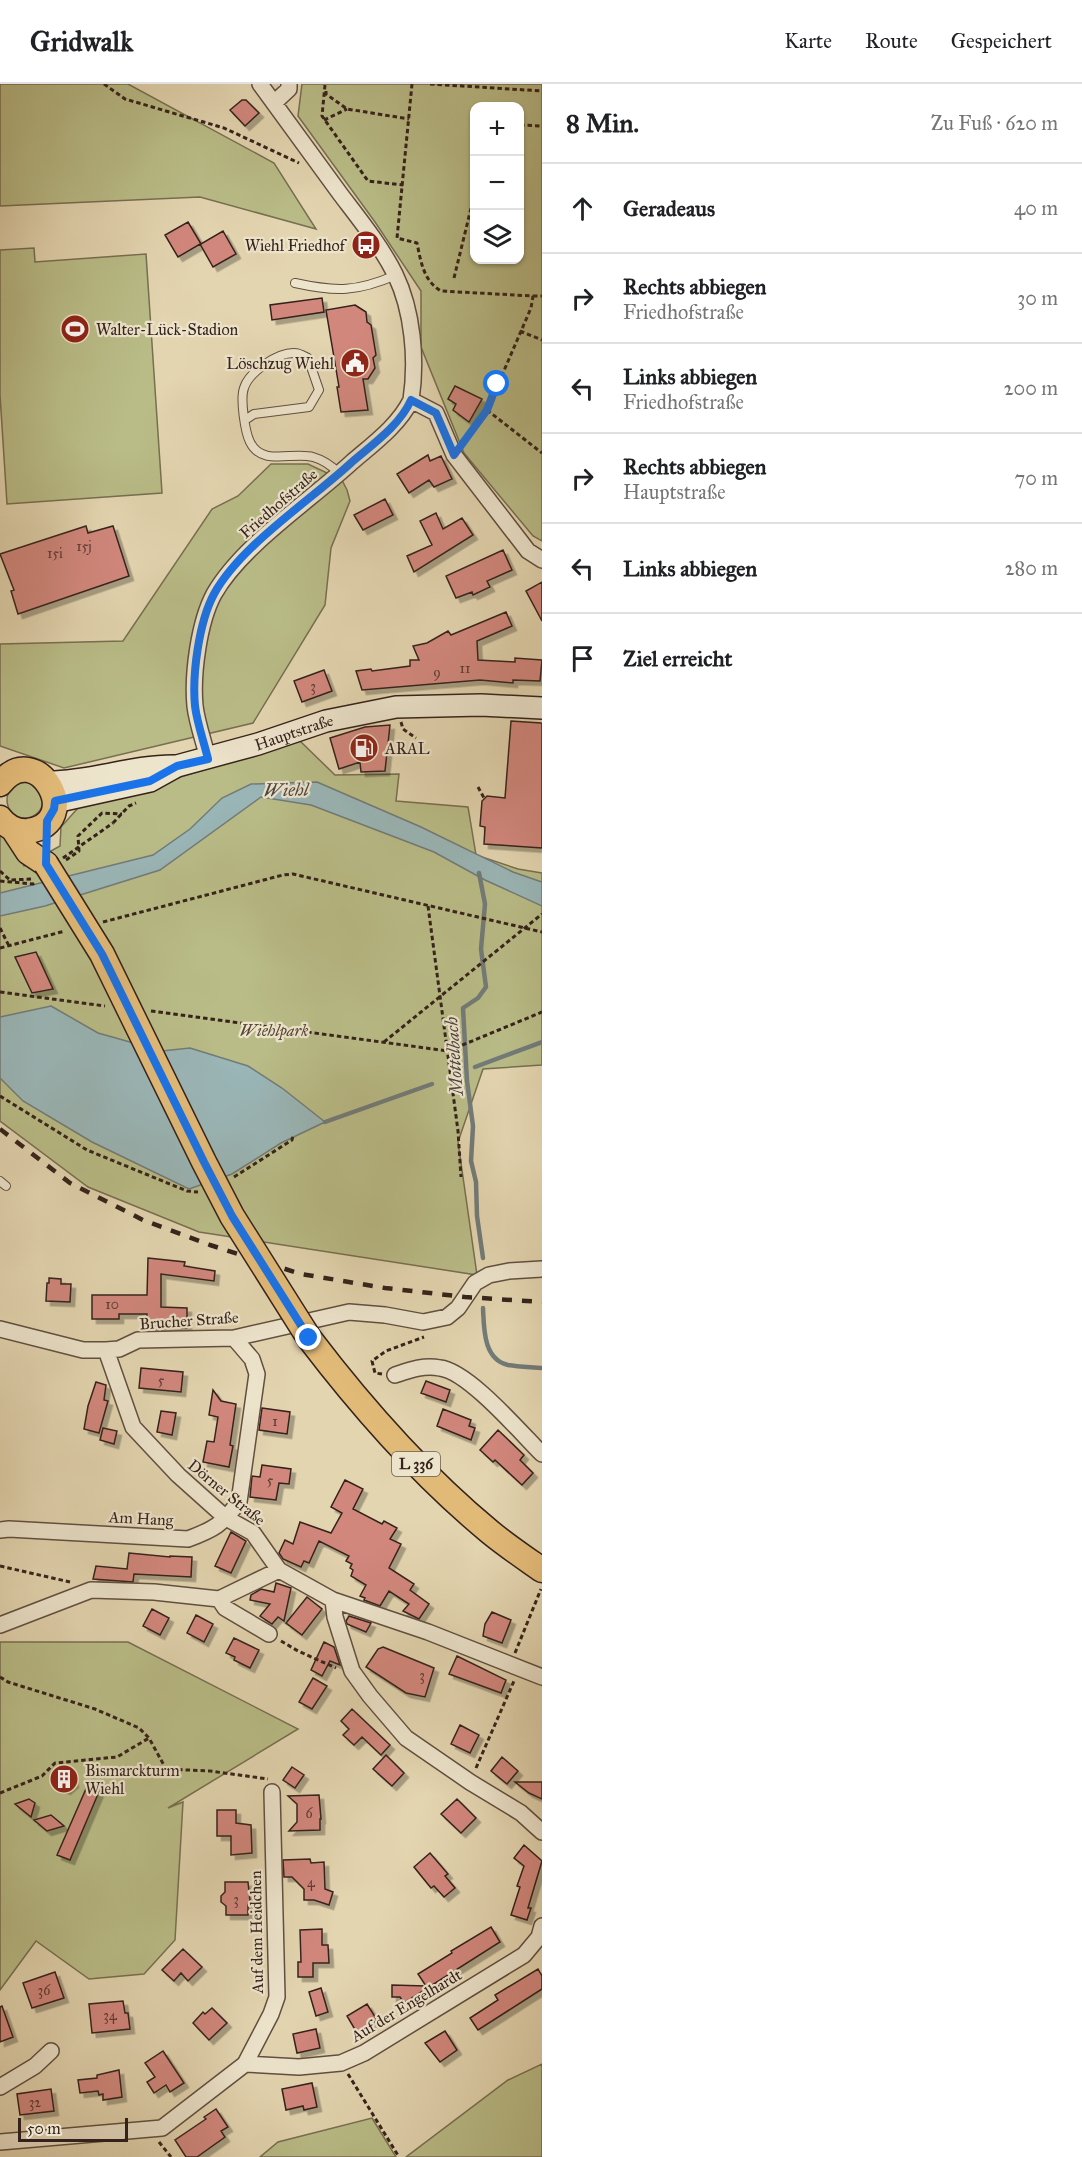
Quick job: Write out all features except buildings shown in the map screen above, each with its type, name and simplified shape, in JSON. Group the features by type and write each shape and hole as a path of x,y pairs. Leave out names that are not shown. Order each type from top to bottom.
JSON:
{"main road":[{"path":"6,773 30,771 40,775 50,802 50,868"},
{"name":"L 336","path":"7,824 26,831 38,829 50,802"},
{"name":"L 336","path":"7,824 28,852 50,868 102,954 232,1216 309,1338 349,1391 394,1442 443,1491 492,1534 542,1570"}],"street":[{"path":"260,84 373,238 396,275 405,304 414,354 415,376 411,400 436,413 454,455 528,551 542,560"},
{"path":"274,103 290,84"},
{"name":"Friedhofstraße","path":"208,759 195,707 195,671 201,634 213,595 232,569 256,544 340,474 406,411 411,400"},
{"name":"Hauptstraße","path":"50,802 150,781 177,766 208,759 327,721 396,707 481,705 542,708"},
{"name":"Brucher Straße","path":"0,1329 83,1350 105,1350 118,1349 138,1340 234,1338 349,1312 385,1315 423,1322 447,1317 458,1308 479,1279 509,1271 542,1269"},
{"name":"Am Hang","path":"0,1530 9,1528 188,1539 214,1529 239,1502 257,1374 252,1359 234,1338"},
{"name":"Dörner Straße","path":"105,1350 133,1427 178,1475 226,1518 253,1533 279,1570 333,1600 428,1632 542,1677"},
{"path":"395,1375 419,1367 442,1368 465,1379 542,1454"},
{"path":"0,1625 91,1590 154,1592 219,1599 279,1570"},
{"path":"219,1599 225,1608 269,1634"},
{"path":"333,1600 335,1617 352,1671 406,1738 470,1782 521,1813 542,1832"},
{"name":"Auf dem Heidchen","path":"244,2064 271,2014 277,1997 272,1792"},
{"name":"Auf der Engelhardt","path":"244,2064 299,2067 341,2063 364,2053 524,1955 539,1937 542,1926"},
{"path":"0,2087 35,2066 51,2051"},
{"path":"0,2142 162,2128 244,2064"}],"lane":[{"path":"295,283 325,290 357,289 396,275"},
{"path":"245,420 254,414 309,407 319,390 308,358 295,353 277,358 256,370 244,388 245,420 249,441 255,450 271,457 312,456 330,464 340,474"}],"path":[{"path":"104,84 125,99 224,128 307,166 324,171"},
{"path":"412,84 398,238 417,243 430,285 441,291 542,296"},
{"path":"430,84 542,91"},
{"path":"325,85 326,94 347,109 409,119"},
{"path":"325,85 322,116 368,182 403,185"},
{"path":"324,120 347,109"},
{"path":"524,125 542,126"},
{"path":"454,278 470,209"},
{"path":"454,455 487,410 531,308 533,296"},
{"path":"520,331 542,340"},
{"path":"487,410 542,453"},
{"path":"478,787 484,798"},
{"path":"0,881 33,884 50,868 79,850 78,836 102,813 122,814"},
{"path":"100,922 293,874 542,932"},
{"path":"428,906 448,1051 461,1177"},
{"path":"384,1042 541,914"},
{"path":"0,928 9,946"},
{"path":"0,948 66,931"},
{"path":"0,992 105,1005"},
{"path":"151,1012 448,1051 542,1012"},
{"path":"0,1096 87,1150 187,1191 201,1193"},
{"path":"230,1179 292,1140 293,1136"},
{"path":"395,1375 375,1373 372,1361 386,1351 428,1336"},
{"path":"0,1566 72,1582 91,1590"},
{"path":"470,1782 515,1666 542,1587"},
{"path":"269,1634 298,1651 344,1671 352,1671"},
{"path":"0,1677 8,1682 95,1709 139,1728 149,1738 166,1769 210,1771 268,1779 272,1792"},
{"path":"0,1793 42,1776 55,1763 117,1757 149,1738"},
{"path":"341,2063 399,2157"}],"green space":[{"path":"0,84 128,84 274,163 316,229 200,197 0,206"},
{"path":"302,84 542,84 542,541 533,536 464,453 421,347 421,291 375,222 298,116"},
{"name":"Walter-Lück-Stadion","path":"34,248 35,262 146,254 162,493 7,504 0,395 0,250"},
{"path":"271,464 308,464 342,480 350,501 331,548 325,605 253,723 64,768 0,746 0,644 123,641 212,509 238,496"},
{"name":"Wiehlpark","path":"300,741 335,775 399,774 396,801 468,807 476,855 518,869 542,873 542,1065 483,1069 458,1142 477,1275 199,1232 88,1187 0,1121 0,831 15,849 24,866 60,846 61,827 78,808"},
{"path":"25,782 38,787 43,800 38,813 25,818 12,813 7,800 12,787"},
{"path":"0,1642 128,1642 298,1729 168,1808 183,1802 175,1940 144,1974 89,1979 36,1941 0,1990"},
{"path":"542,2064 542,2157 406,2157 508,2080"},
{"path":"372,2118 396,2157 260,2157 278,2142"}],"water":[{"name":"Wiehl","path":"317,782 421,827 513,872 542,882 542,906 485,880 434,852 311,805 261,797 160,870 45,906 0,916 0,893 153,855 190,829 222,798 251,784"},
{"path":"51,1006 98,1033 162,1051 190,1048 248,1066 282,1088 325,1122 281,1143 232,1174 189,1189 92,1142 23,1101 0,1078 0,1017"}],"waterway":[{"name":"Mottelbach","path":"479,873 485,904 481,949 486,987 478,998 463,1008 467,1081 473,1126 471,1161 476,1182 477,1216 483,1258"},
{"path":"475,1067 542,1042"},
{"path":"325,1122 432,1084"},
{"name":"Mottelbach","path":"483,1308 486,1342 494,1356 500,1362 508,1365 542,1368"}],"railway":[{"path":"0,1129 70,1183 143,1220 210,1245 301,1274 385,1288 465,1297 542,1302"}],"place":[{"name":"Wiehl Friedhof","path":"366,245"},
{"name":"Walter-Lück-Stadion","path":"75,329"},
{"name":"Löschzug Wiehl","path":"355,363"},
{"name":"ARAL","path":"364,748"},
{"name":"Bismarckturm Wiehl","path":"64,1779"}],"route":[{"path":"309,1338 232,1216 102,954 46,864 47,821 52,816 55,801 150,781 177,766 208,759 195,707 195,671 201,634 213,595 232,569 256,544 340,474 381,436 406,411 411,400 436,413 454,455 487,410 497,384"}]}
